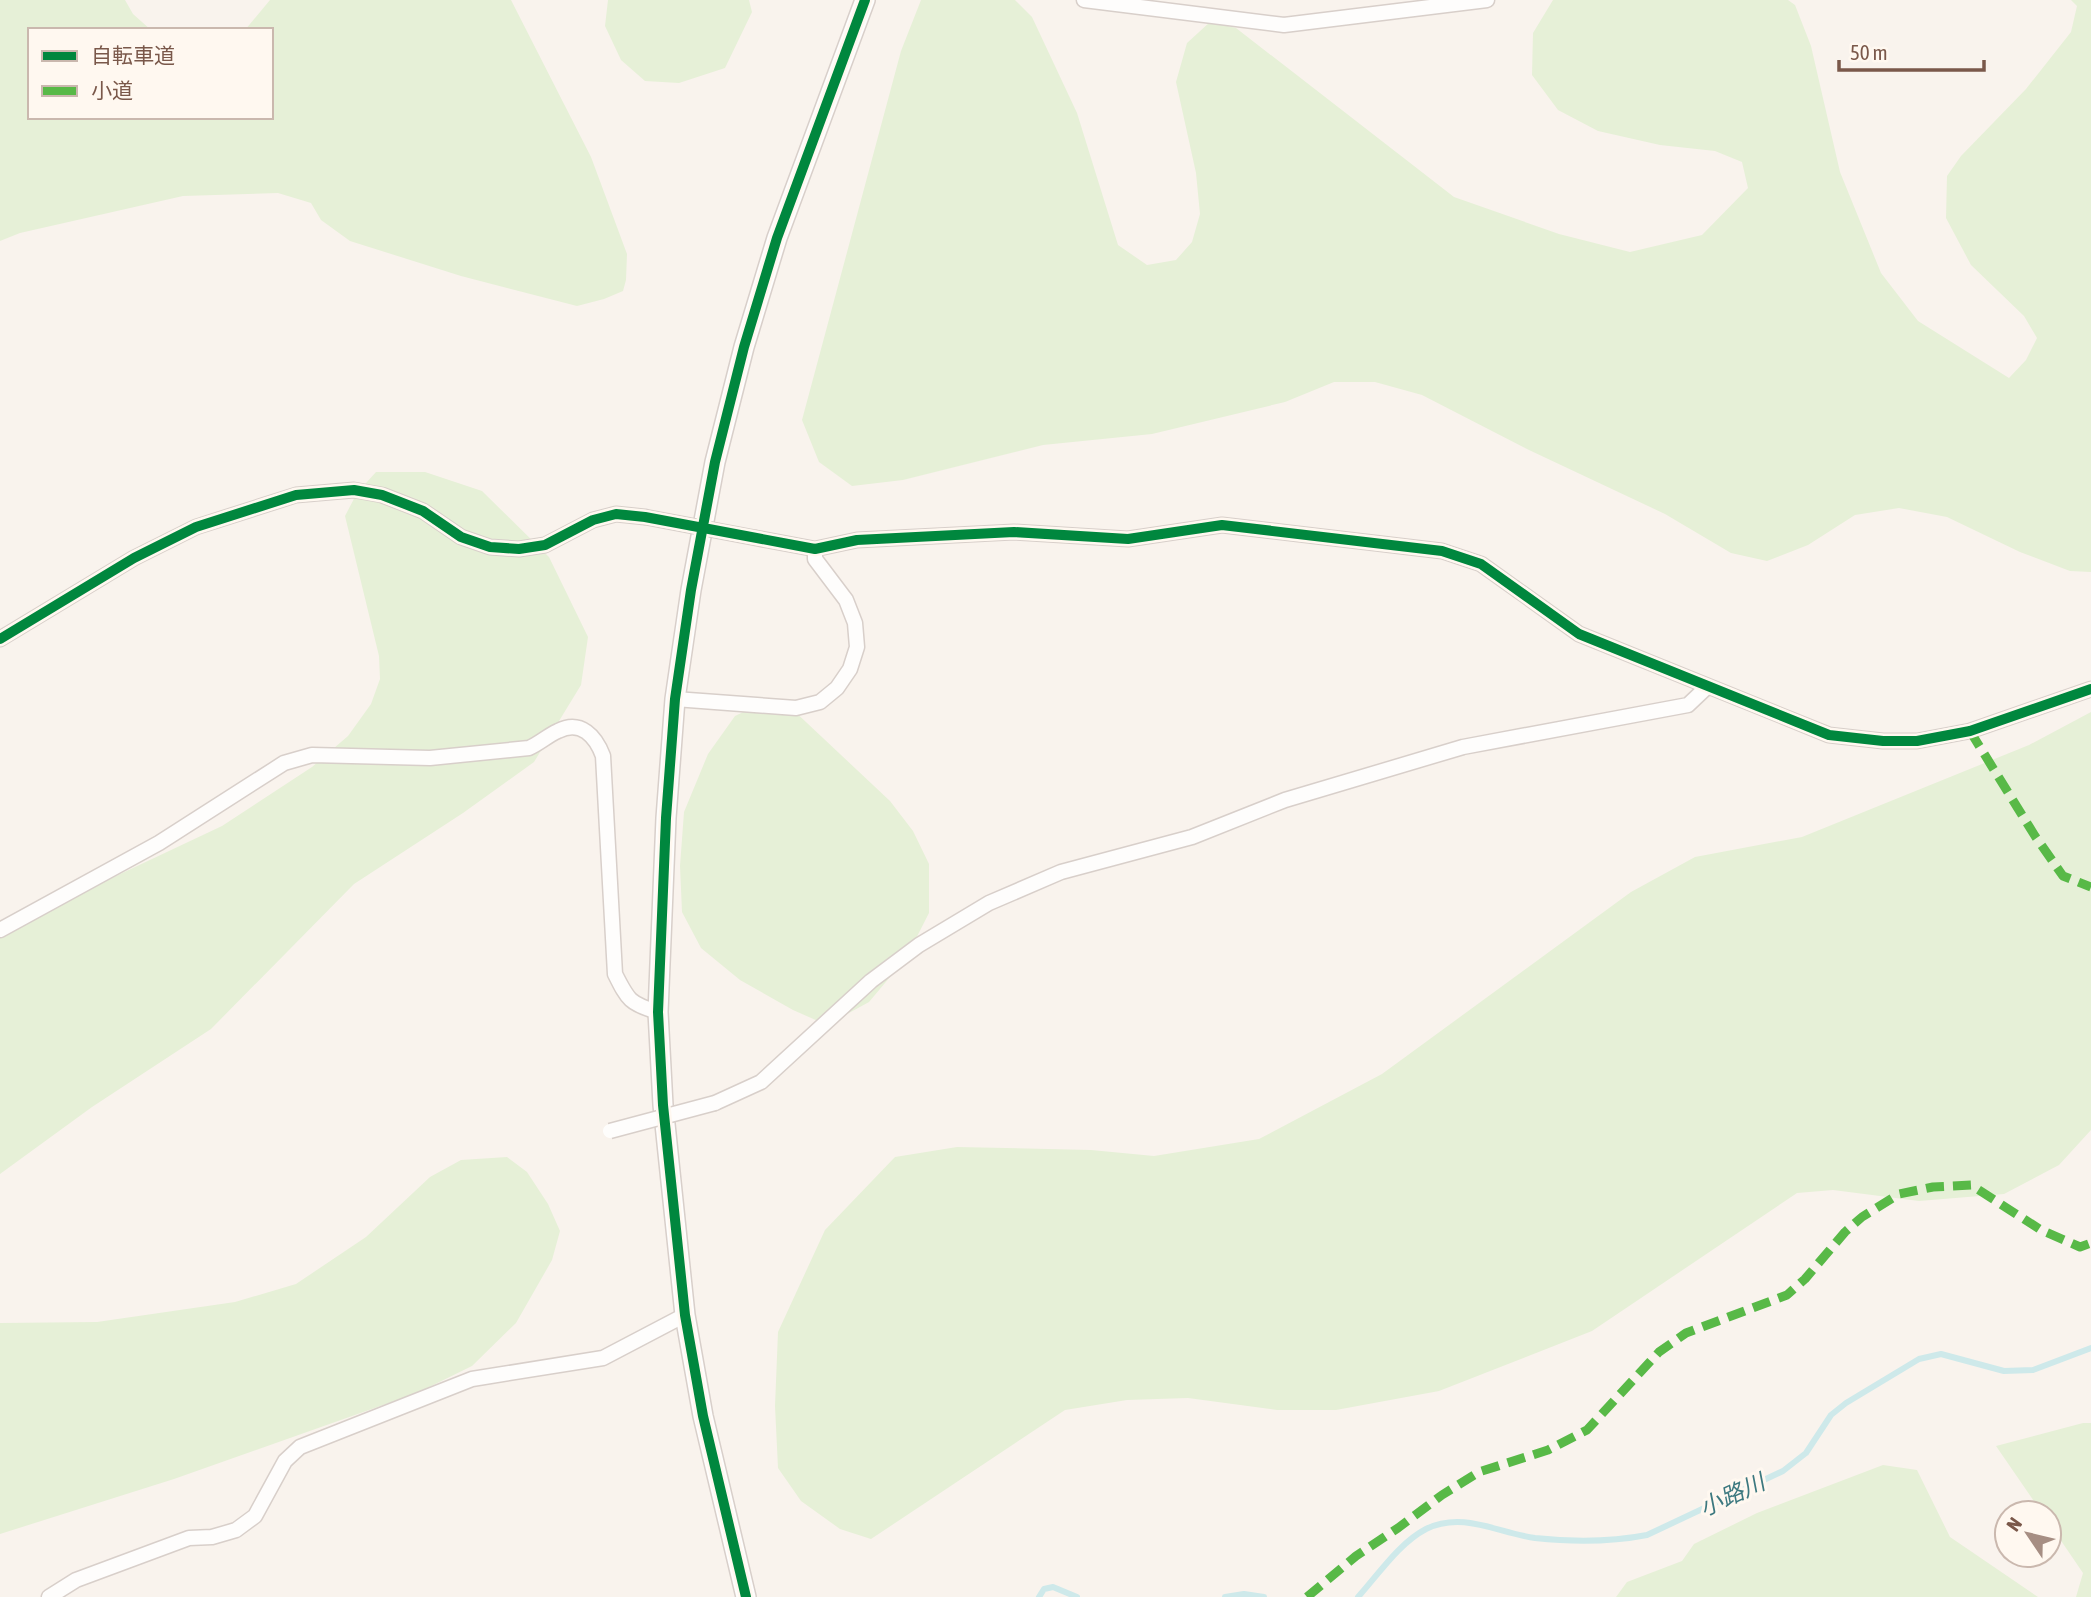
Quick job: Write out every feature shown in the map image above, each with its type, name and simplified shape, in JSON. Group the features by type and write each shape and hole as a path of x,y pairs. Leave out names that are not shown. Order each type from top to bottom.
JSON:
{"street":[{"path":"746,1597 703,1416 685,1315 663,1105 658,1012 666,818 675,699 691,590 715,462 744,347 777,238 865,0"},
{"path":"1084,0 1284,25 1487,0"},
{"path":"0,639 134,558 186,532 296,495 354,490 382,495 423,511 461,537 490,547 519,549 545,545 593,520 616,514 815,549 858,540 1014,532 1128,539 1222,525 1442,551 1481,564 1578,634 1829,735 1883,741 1916,741 1969,731 2091,689"},
{"path":"675,699 796,708 820,702 837,688 850,669 857,647 855,623 846,600 815,559 815,549"},
{"path":"610,1131 715,1103 761,1082 871,981 919,945 989,903 1061,872 1192,837 1285,800 1463,747 1688,705 1707,687"},
{"path":"0,930 159,843 284,764 312,755 430,758 529,748 542,743 557,731 578,727 589,732 598,742 603,756 615,974 624,993 636,1006 658,1012"},
{"path":"49,1597 76,1580 189,1538 212,1537 236,1530 255,1516 285,1461 300,1447 472,1379 603,1358 685,1315"}],"green space":[{"path":"0,0 125,0 133,14 149,28 28,28 28,119 273,119 273,28 247,28 270,0 511,0 591,157 627,254 626,280 623,291 577,306 461,276 350,241 321,220 311,203 278,193 183,196 20,233 0,241"},
{"path":"608,0 749,0 752,12 725,68 679,83 645,81 621,60 605,26"},
{"path":"921,0 1015,0 1032,17 1077,113 1118,245 1147,265 1176,260 1192,242 1200,214 1196,173 1176,82 1187,43 1210,22 1236,28 1454,197 1559,234 1630,252 1702,235 1748,188 1742,162 1715,151 1660,145 1598,131 1558,110 1532,75 1533,33 1553,0 1788,0 1795,5 1811,46 1840,172 1881,273 1918,321 2009,378 2026,360 2037,338 2024,316 1971,265 1946,218 1947,176 1961,156 2026,89 2071,32 2077,6 2071,0 2091,0 2091,572 2070,571 2020,552 1947,517 1899,508 1855,515 1808,545 1767,561 1731,553 1665,514 1529,450 1422,395 1375,382 1334,382 1285,402 1152,434 1043,445 903,480 852,486 819,462 802,420 901,51"},
{"path":"376,472 425,472 482,491 549,557 588,637 581,685 534,762 463,813 354,884 211,1029 92,1107 0,1174 0,934 29,917 222,826 312,767 348,736 371,704 380,679 379,656 345,516 357,493"},
{"path":"768,700 790,707 890,801 913,831 929,864 929,913 906,958 869,1002 827,1025 793,1010 740,980 701,948 682,912 680,866 684,812 708,754 735,716"},
{"path":"2091,712 2091,1130 2059,1165 2004,1194 1919,1201 1833,1190 1797,1193 1592,1331 1439,1391 1336,1410 1277,1410 1188,1398 1127,1400 1065,1410 871,1539 840,1529 801,1501 778,1468 775,1406 778,1332 825,1230 895,1157 957,1147 1091,1150 1154,1156 1259,1139 1382,1074 1631,892 1695,857 1802,837 2029,745"},
{"path":"507,1157 527,1172 548,1204 560,1231 552,1260 516,1323 472,1366 417,1393 174,1479 0,1534 0,1323 97,1322 235,1302 296,1284 366,1237 430,1177 461,1160"},
{"path":"2091,1423 2091,1597 2076,1597 2083,1573 2063,1544 2063,1499 2032,1499 1996,1446"},
{"path":"1883,1465 1917,1470 1950,1537 1993,1566 1993,1569 2038,1597 1616,1597 1627,1582 1682,1561 1694,1544 1757,1513"}],"waterway":[{"name":"小路川","path":"1358,1597 1407,1542 1426,1529 1440,1524 1467,1523 1535,1538 1563,1540 1605,1540 1647,1535 1783,1471 1806,1453 1831,1415 1919,1359 1941,1354 2004,1371 2033,1370 2091,1348"},
{"name":"小路川","path":"1039,1597 1044,1589 1053,1587 1077,1597"},
{"name":"小路川","path":"1225,1597 1244,1594 1264,1597"}],"marked path":[{"path":"1970,731 2063,876 2091,887"},
{"path":"1307,1597 1356,1556 1479,1472 1548,1450 1587,1430 1659,1352 1686,1333 1787,1295 1805,1279 1845,1232 1862,1217 1899,1194 1933,1187 1971,1185 2041,1230 2080,1247 2091,1243"}],"cycle path":[{"path":"746,1597 703,1416 685,1315 663,1105 658,1012 666,818 675,699 691,590 715,462 744,347 777,238 865,0"},
{"path":"0,639 134,558 196,527 296,495 354,490 382,495 423,511 461,537 490,547 519,549 545,545 593,520 616,514 815,549 857,540 1014,532 1128,539 1222,525 1442,551 1481,564 1579,634 1829,735 1883,741 1917,741 1970,731 2091,689"}]}
